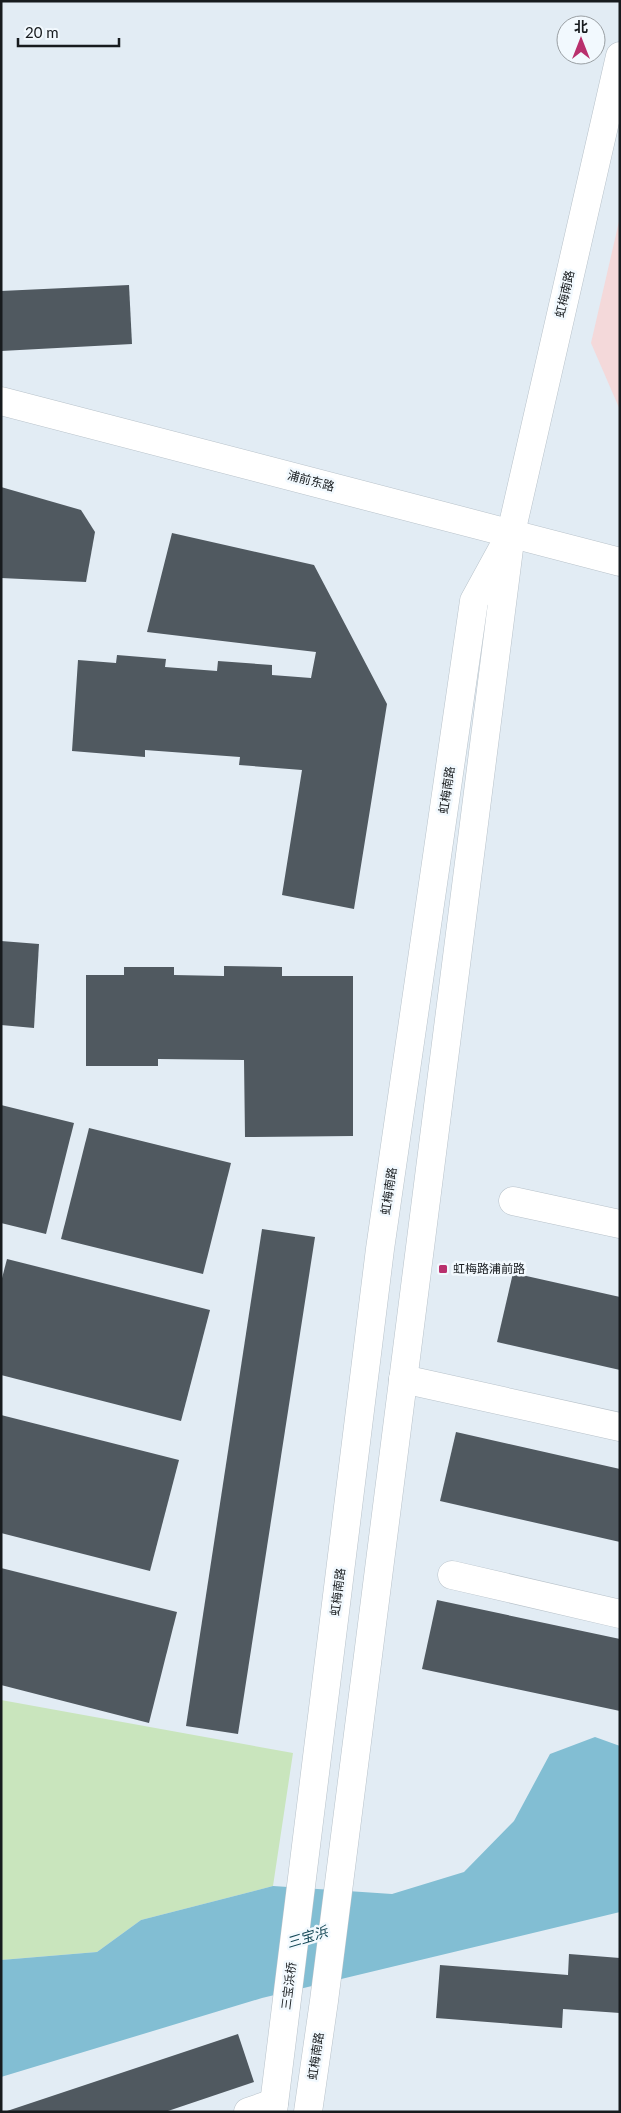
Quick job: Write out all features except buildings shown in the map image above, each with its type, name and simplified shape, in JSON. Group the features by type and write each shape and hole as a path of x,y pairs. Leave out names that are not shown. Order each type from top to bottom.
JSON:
{"street":[{"name":"虹梅南路","path":"308,2112 324,2001 510,533 620,56"},
{"name":"浦前东路","path":"1,401 620,562"},
{"name":"虹梅南路","path":"305,1858 380,1249 474,601 510,533"},
{"path":"513,1201 620,1224"},
{"path":"403,1379 620,1427"},
{"path":"452,1575 620,1614"},
{"name":"三宝浜桥","path":"273,2108 305,1858"},
{"path":"248,2112 273,2108"}],"shaded area":[{"path":"620,217 620,410 591,343"}],"green space":[{"path":"1,1700 293,1753 273,1886 141,1920 97,1952 1,1960"}],"water":[{"name":"三宝浜","path":"595,1737 620,1746 620,1912 262,1998 1,2077 1,1960 97,1952 141,1920 273,1886 392,1894 464,1872 514,1821 550,1754"}],"place":[{"name":"虹梅路浦前路","path":"443,1269"}]}
